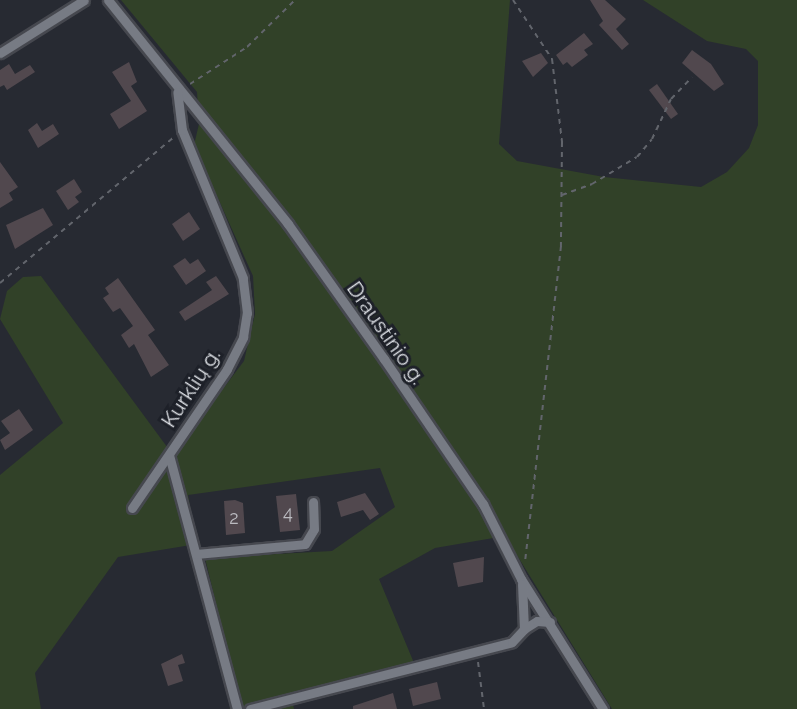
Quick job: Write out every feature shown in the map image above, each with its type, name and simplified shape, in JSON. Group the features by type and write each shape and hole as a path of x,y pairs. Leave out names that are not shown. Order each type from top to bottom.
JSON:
{"street":[{"path":"0,53 84,0"},
{"name":"Draustinio g.","path":"108,0 176,90 288,224 368,337 483,504 521,579 603,709"},
{"name":"Kurklių g.","path":"176,90 182,130 243,278 247,313 243,338 227,369 169,455 237,709"},
{"path":"132,508 169,455"},
{"path":"196,554 305,544 314,529 313,502"},
{"path":"521,579 526,601 524,629"},
{"path":"250,709 512,642 524,629 537,621 550,622"}],"path":[{"path":"176,90 201,80 247,47 295,0"},
{"path":"513,0 544,44 556,74 561,195 561,246 521,579"},
{"path":"561,195 592,184 637,157 652,139 671,99 692,77"},
{"path":"0,283 182,130"},
{"path":"477,651 484,709"}],"green space":[{"path":"121,0 510,0 499,144 517,161 604,177 701,187 727,172 749,148 758,125 758,61 746,49 707,41 643,0 797,0 797,709 612,709 505,536 435,548 379,579 414,663 291,695 294,709 228,709 241,706 205,558 332,551 395,507 380,468 188,495 197,544 118,557 35,673 41,709 0,709 0,475 63,423 0,319 7,291 23,277 41,276 173,455 244,361 255,314 253,276 194,145 199,124 197,92"}],"building":[{"path":"590,0 605,0 626,19 616,29 629,44 622,50 599,25 603,21"},
{"path":"584,33 593,44 584,50 588,55 572,67 567,62 563,65 556,55"},
{"path":"692,50 711,64 724,84 714,91 682,63"},
{"path":"541,53 548,63 533,77 522,61"},
{"path":"129,62 137,82 131,86 147,111 119,129 110,114 131,101 112,72"},
{"path":"9,64 15,74 30,65 35,72 7,90 4,85 0,87 0,70"},
{"path":"657,84 678,114 671,119 649,90"},
{"path":"37,123 42,131 53,124 59,134 38,148 28,130"},
{"path":"0,162 18,187 9,193 13,200 0,208"},
{"path":"74,179 82,192 75,197 79,202 68,210 56,191"},
{"path":"43,208 53,225 15,249 6,225"},
{"path":"189,212 200,229 183,241 172,224"},
{"path":"185,258 190,264 198,259 206,271 186,285 173,266"},
{"path":"216,276 229,294 185,321 179,312 212,290 206,282"},
{"path":"118,278 155,330 148,335 169,365 151,377 134,344 129,348 121,335 133,326 120,308 113,312 103,298 109,294 105,288"},
{"path":"19,409 33,430 5,450 0,440 10,433 1,421"},
{"path":"365,493 379,514 370,520 363,510 341,517 337,502"},
{"path":"296,494 300,530 280,532 276,496"},
{"path":"235,500 243,503 245,533 226,535 224,501"},
{"path":"484,557 483,582 458,587 453,563"},
{"path":"182,654 185,663 178,665 183,681 168,686 161,664"},
{"path":"437,682 441,699 413,706 409,689"},
{"path":"393,693 397,709 353,709 353,706"}]}
